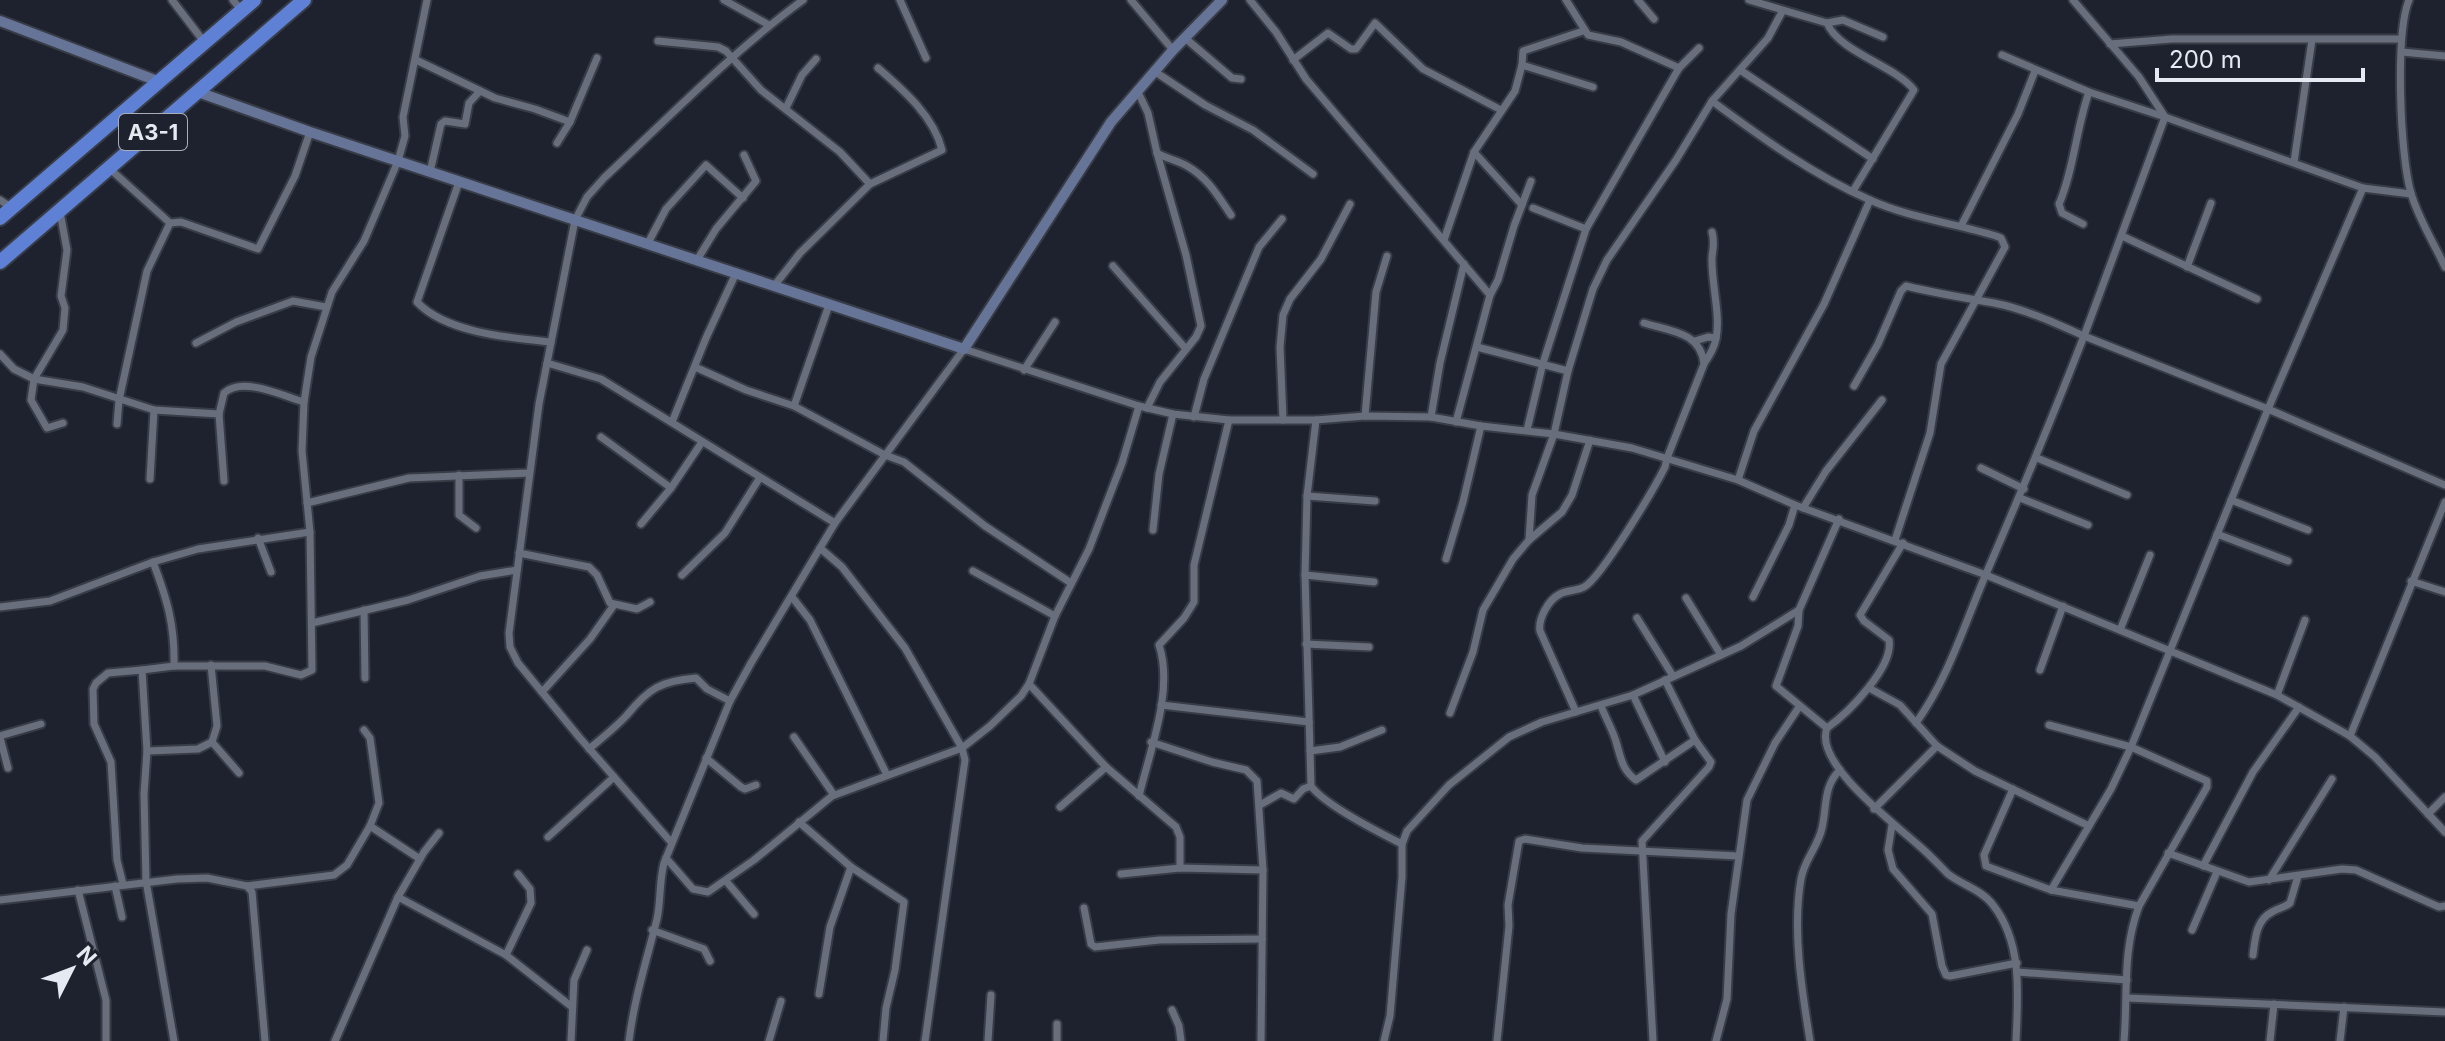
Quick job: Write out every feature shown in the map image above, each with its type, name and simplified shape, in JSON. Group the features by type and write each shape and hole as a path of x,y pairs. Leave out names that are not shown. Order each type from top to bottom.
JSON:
{"highway":[{"name":"A3-1","path":"4,209 205,43 238,5 254,0"},
{"name":"A3-1","path":"0,262 304,0"}],"main road":[{"path":"198,92 964,349 1111,122 1217,2"},
{"path":"0,21 160,82"}],"street":[{"path":"172,0 205,43"},
{"path":"122,917 111,762 94,724 93,689 96,683 108,673 174,666 265,666 301,675 312,670 310,532 302,451 304,402 311,357 332,292 364,241 398,161 405,136 403,117 427,0"},
{"path":"724,0 769,25"},
{"path":"671,842 589,749 518,663 510,647 509,633 529,473 575,220 595,187 769,25 803,0"},
{"path":"900,0 926,58"},
{"path":"1131,0 1173,50"},
{"path":"1250,0 1276,32 1306,79 1490,295"},
{"path":"1566,0 1583,31 1596,38 1621,42 1679,68"},
{"path":"1638,0 1654,19"},
{"path":"1749,0 1827,23 1843,20 1883,37"},
{"path":"2073,0 2139,77 2165,117"},
{"path":"2409,0 2401,39 2403,149 2411,194 2445,267"},
{"path":"1529,540 1532,495 1554,434 1568,371 1593,289 1607,260 1676,160 1712,101 1768,38 1782,12"},
{"path":"1293,60 1328,33 1354,50 1375,23 1423,69 1501,110"},
{"path":"1827,23 1832,32 1869,60 1909,83 1914,90 1853,191"},
{"path":"1444,240 1474,152 1515,91 1522,53 1583,31"},
{"path":"1185,38 1232,78 1241,79"},
{"path":"2110,44 2172,39 2401,39"},
{"path":"2294,162 2312,40"},
{"path":"658,41 718,47 733,58 761,90 832,144 870,184"},
{"path":"1527,430 1543,363 1586,229 1679,68 1699,48"},
{"path":"2402,52 2445,56"},
{"path":"2002,55 2089,92 2363,188 2411,194"},
{"path":"557,143 570,122 597,58"},
{"path":"786,108 802,75 816,59"},
{"path":"416,60 480,91 570,122"},
{"path":"1522,65 1593,87"},
{"path":"774,286 800,253 870,184 942,150 931,126 916,105 878,68"},
{"path":"1740,70 1873,159"},
{"path":"1154,71 1205,105 1253,130 1313,174"},
{"path":"1961,226 2018,114 2035,71"},
{"path":"666,858 688,884 699,891 708,892 834,795 962,748 990,726 1029,684 1055,616 1100,520 1143,407 1200,332 1200,318 1177,219 1148,113 1137,90"},
{"path":"430,172 441,124 445,121 465,124 469,103 480,91"},
{"path":"2083,224 2062,213 2059,204 2069,180 2077,132 2089,92"},
{"path":"1712,101 1781,151 1870,200 1923,218 1996,236 2001,238 2005,247 1941,364 1930,433 1899,541 1860,615 1891,644 1869,688 1847,714 1827,728 1826,739 1840,770 1874,809 1950,875 1995,906 2017,963 2016,1041"},
{"path":"1916,723 1948,671 2037,458 2165,117"},
{"path":"110,169 170,223 181,222 258,249 295,176 310,132"},
{"path":"1474,152 1522,205"},
{"path":"1157,153 1168,160 1185,164 1209,182 1231,215"},
{"path":"697,260 716,229 756,181 744,155"},
{"path":"1162,170 1168,160"},
{"path":"648,243 666,209 706,165 743,198"},
{"path":"1456,422 1490,295 1498,280 1531,181"},
{"path":"459,182 417,302 438,317 491,336 551,342"},
{"path":"2051,890 2131,747 2268,409 2363,188"},
{"path":"1738,480 1754,431 1824,304 1870,200"},
{"path":"2187,267 2211,203"},
{"path":"1283,420 1280,347 1283,315 1290,299 1321,259 1350,204"},
{"path":"1533,208 1586,229"},
{"path":"60,212 67,250 61,296 65,308 63,330 34,379 31,400 44,425 50,429 63,423"},
{"path":"1194,417 1204,379 1259,247 1282,219"},
{"path":"117,424 119,400 147,271 170,223"},
{"path":"1576,712 1540,631 1539,621 1552,601 1560,594 1586,586 1610,558 1661,475 1716,338 1712,257 1715,243 1712,232"},
{"path":"2122,236 2257,299"},
{"path":"1365,416 1376,292 1387,256"},
{"path":"1431,417 1440,363 1464,264"},
{"path":"1113,266 1186,349"},
{"path":"672,422 736,273"},
{"path":"1854,386 1878,344 1902,288 1906,286 1974,302 1995,303 2032,315 2268,409 2445,485"},
{"path":"196,343 236,322 293,301 326,307"},
{"path":"794,406 829,305"},
{"path":"1024,370 1055,322"},
{"path":"1644,323 1695,341 1703,352 1704,364"},
{"path":"1695,341 1716,338"},
{"path":"1477,347 1568,371"},
{"path":"629,1041 658,914 659,881 671,842 730,701 835,523 964,349 1173,414 1229,420 1431,417 1590,440 1667,458 1738,480 1799,506 1986,575 2277,695 2350,736 2375,757 2445,832"},
{"path":"0,354 14,369 34,379 83,387 154,410 219,414"},
{"path":"547,363 601,379 835,523"},
{"path":"695,367 746,390 794,406 904,462 985,526 1071,583"},
{"path":"224,481 219,414 224,393 237,386 259,388 304,402"},
{"path":"1753,597 1799,506 1882,400"},
{"path":"150,479 154,410"},
{"path":"1153,530 1159,474 1173,414"},
{"path":"1139,796 1161,705 1165,670 1159,645 1194,602 1194,565 1229,420"},
{"path":"1316,420 1307,496 1305,575 1311,786 1319,795 1402,844"},
{"path":"1446,559 1481,426"},
{"path":"601,437 671,488"},
{"path":"1450,713 1473,652 1483,610 1504,570 1529,540 1562,512 1572,495 1590,440"},
{"path":"641,524 671,488 702,442"},
{"path":"2037,458 2127,495"},
{"path":"1981,468 2024,489"},
{"path":"307,503 409,478 529,473"},
{"path":"459,475 459,515 476,528"},
{"path":"682,575 725,533 759,479"},
{"path":"1307,496 1375,501"},
{"path":"2020,498 2088,525"},
{"path":"2231,500 2308,530"},
{"path":"2350,736 2445,502"},
{"path":"1827,728 1778,689 1775,681 1793,639 1799,610 1839,519"},
{"path":"0,607 50,601 153,562 198,549 310,532"},
{"path":"2217,534 2288,561"},
{"path":"258,538 271,572"},
{"path":"820,548 842,567 905,648 962,748 965,767 925,1041"},
{"path":"519,553 589,567 597,575 606,599 614,605 637,609 650,602"},
{"path":"2120,630 2150,555"},
{"path":"153,562 171,610 174,666"},
{"path":"312,623 408,600 480,576 517,570"},
{"path":"973,571 1055,616"},
{"path":"1305,575 1374,582"},
{"path":"2411,581 2445,592"},
{"path":"792,597 810,620 887,775"},
{"path":"1686,598 1721,655"},
{"path":"542,692 590,639 614,605"},
{"path":"2040,670 2063,606"},
{"path":"364,610 365,678"},
{"path":"1384,1041 1390,1016 1402,844 1407,831 1449,785 1509,737 1542,722 1633,695 1741,646 1799,610"},
{"path":"1637,618 1669,678 1695,740 1711,764 1644,838 1641,851 1653,1041"},
{"path":"2277,695 2305,620"},
{"path":"1306,644 1369,647"},
{"path":"147,751 198,749 212,742 217,726 211,665"},
{"path":"142,670 147,751 144,794 146,881 174,1041"},
{"path":"589,749 626,716 640,698 664,683 696,678 707,689 730,701"},
{"path":"1029,684 1106,767 1180,832 1180,868"},
{"path":"1869,688 1900,705 1937,746 1975,771 2089,826"},
{"path":"1633,695 1665,762"},
{"path":"1161,705 1309,722"},
{"path":"1601,706 1616,741 1620,760 1631,778 1641,779 1695,740"},
{"path":"1716,1041 1727,999 1731,914 1747,800 1775,743 1799,707"},
{"path":"2203,866 2253,772 2299,707"},
{"path":"8,768 0,737 41,724"},
{"path":"2049,725 2131,747 2207,781 2207,787 2139,906 2127,943 2128,998 2124,1041"},
{"path":"0,900 146,881 207,878 247,886 341,872 378,810 379,796 370,738 364,730"},
{"path":"1310,751 1340,747 1382,730"},
{"path":"794,737 834,795"},
{"path":"212,742 239,773"},
{"path":"1151,742 1246,770 1257,781 1263,870 1261,1041"},
{"path":"1874,809 1937,746"},
{"path":"706,758 741,787 745,789 756,785"},
{"path":"1060,807 1106,767"},
{"path":"1810,1041 1801,982 1800,882 1804,865 1819,839 1824,821 1823,807 1831,780 1840,770"},
{"path":"548,837 614,777"},
{"path":"2269,880 2332,779"},
{"path":"1260,805 1281,793 1294,799 1303,789 1311,786"},
{"path":"2013,789 1984,855 1984,863 2051,890 2139,906"},
{"path":"2428,814 2445,797"},
{"path":"799,822 851,867 905,904 883,1041"},
{"path":"1892,825 1888,850 1893,869 1932,914 1946,975 2017,963"},
{"path":"370,826 420,859"},
{"path":"335,1041 398,897 439,833"},
{"path":"1497,1041 1509,926 1508,905 1519,841 1525,839 1582,848 1738,856"},
{"path":"2168,853 2249,882 2342,869 2356,870 2444,907"},
{"path":"819,994 830,927 851,867"},
{"path":"1121,874 1180,868 1263,870"},
{"path":"2192,930 2217,872"},
{"path":"506,955 531,903 530,889 518,874"},
{"path":"2253,955 2256,933 2263,919 2290,903 2298,876"},
{"path":"726,881 754,914"},
{"path":"247,886 252,892 265,1041"},
{"path":"78,890 106,1000 106,1041"},
{"path":"398,897 506,955 572,1007"},
{"path":"1084,908 1091,944 1095,947 1159,940 1262,939"},
{"path":"652,930 704,949 710,961"},
{"path":"571,1041 576,970 587,950"},
{"path":"2017,972 2127,980"},
{"path":"988,1041 991,995"},
{"path":"2128,998 2445,1012"},
{"path":"769,1041 781,1001"},
{"path":"2270,1041 2274,1004"},
{"path":"2340,1041 2344,1007"},
{"path":"1172,1010 1181,1041"},
{"path":"1057,1024 1057,1041"}]}
